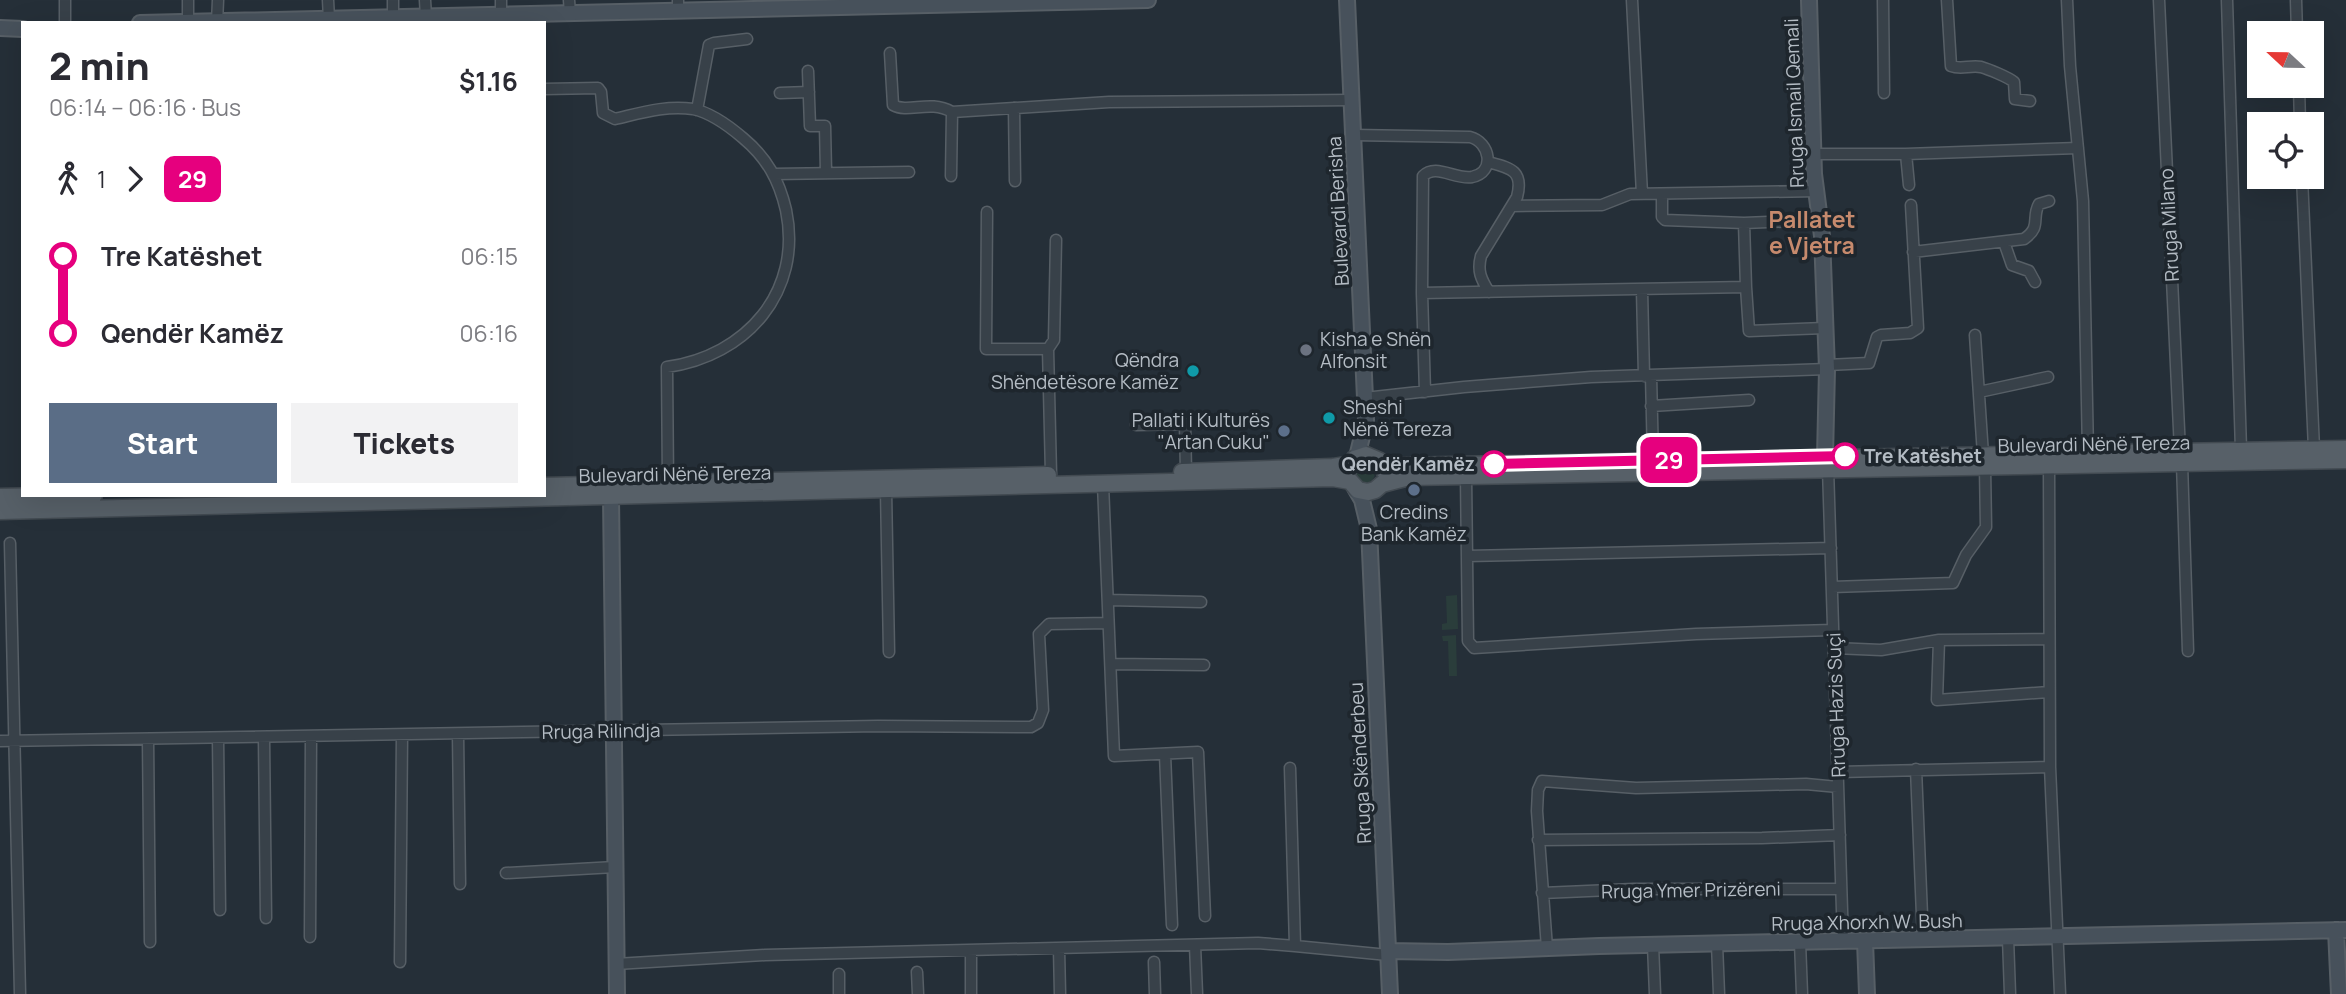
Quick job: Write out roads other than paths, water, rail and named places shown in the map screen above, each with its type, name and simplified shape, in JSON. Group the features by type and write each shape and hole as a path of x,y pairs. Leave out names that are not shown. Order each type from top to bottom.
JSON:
{"main road":[{"name":"Bulevardi Nënë Tereza","path":"0,512 886,490 1186,472 1333,467 1366,455 1396,466 1653,460 1984,461 2049,465 2181,457 2241,450 2346,449"},
{"name":"Bulevardi Nënë Tereza","path":"1984,461 2088,453 2346,460"},
{"path":"1352,485 1348,471 1354,461"},
{"path":"1380,461 1385,474 1380,486"},
{"name":"Bulevardi Nënë Tereza","path":"546,486 1051,474 1103,479 1333,478 1368,492 1409,477 1827,462"},
{"path":"0,497 21,497"}],"street":[{"path":"65,0 65,21"},
{"path":"187,0 188,21"},
{"path":"217,21 218,0"},
{"path":"328,0 328,19"},
{"path":"393,0 393,18"},
{"path":"425,0 426,17"},
{"path":"501,0 501,16"},
{"path":"254,21 426,17 470,20 501,16 519,19 569,7 1148,0"},
{"name":"Bulevardi Berisha","path":"1347,0 1366,420 1380,461"},
{"path":"1632,0 1642,194"},
{"name":"Rruga Ismail Qemali","path":"1809,0 1814,154 1821,220 1827,367 1827,462"},
{"path":"1883,0 1884,93"},
{"path":"1947,0 1951,66 1959,69 1982,67 2007,76 2014,82 2015,99 2030,101"},
{"path":"2067,0 2083,201 2088,453"},
{"name":"Rruga Milano","path":"2159,0 2188,651"},
{"path":"2227,0 2241,450"},
{"path":"2296,0 2297,21"},
{"path":"0,28 21,29"},
{"path":"697,110 709,45 747,40"},
{"path":"890,53 892,102 896,107 937,105 951,112 1109,102 1352,100"},
{"path":"808,71 810,126 825,126 826,172"},
{"path":"546,89 598,88 601,92 603,113 615,119 666,108 697,110 744,138 767,161 781,192 789,225 788,261 766,310 724,349 687,364 667,366 668,483"},
{"path":"780,93 809,92"},
{"path":"1014,108 1015,181"},
{"path":"951,112 951,176"},
{"path":"1353,135 1470,137 1481,142 1488,157 1513,169 1519,189 1512,206 1481,256 1479,265 1479,274 1489,292"},
{"path":"1814,154 2078,148"},
{"path":"1906,154 1909,185"},
{"path":"1425,392 1423,176 1433,170 1474,176 1483,170 1488,157"},
{"path":"774,174 909,172"},
{"path":"2303,189 2314,449"},
{"path":"1512,206 1602,205 1630,194 1817,191"},
{"path":"1662,194 1662,217 1665,220 1744,223 1821,220"},
{"path":"1913,252 2024,239 2036,225 2036,208 2049,201"},
{"path":"1365,398 1526,381 1869,363 1877,337 1910,333 1918,328 1911,205"},
{"path":"987,212 986,349 1048,349"},
{"path":"1744,223 1749,331 1825,328"},
{"path":"1051,474 1048,349 1054,340 1056,240"},
{"path":"2004,242 2012,265 2029,271 2035,282"},
{"path":"1422,293 1746,287"},
{"path":"1642,290 1653,460"},
{"path":"1832,587 1952,583 1966,555 1986,527 1975,335"},
{"path":"1979,392 2048,377"},
{"path":"1651,405 1749,400"},
{"name":"Bulevardi Berisha","path":"1354,461 1366,420"},
{"path":"1136,425 1185,424 1186,472"},
{"name":"Rruga Hazis Suçi","path":"1827,462 1843,942"},
{"path":"2049,465 2050,767 2060,994"},
{"path":"1466,476 1468,641 1474,648 1696,634 1833,630"},
{"path":"1103,479 1114,756 1195,752 1199,755 1205,916"},
{"name":"Rruga Skënderbeu","path":"1352,485 1362,500 1369,529 1390,994"},
{"name":"Rruga Skënderbeu","path":"1369,529 1380,486"},
{"path":"886,490 889,652"},
{"path":"611,497 617,994"},
{"path":"10,543 20,994"},
{"path":"1467,556 1831,548"},
{"path":"1108,600 1201,602"},
{"name":"Rruga Rilindja","path":"0,741 878,726 1031,727 1038,723 1043,710 1039,634 1049,624 1108,623"},
{"path":"1834,648 1881,650 1939,640 2048,639"},
{"path":"1939,640 1937,700 2049,692"},
{"path":"1111,664 1204,665"},
{"path":"458,734 460,884"},
{"path":"400,962 402,735"},
{"path":"310,937 311,736"},
{"path":"219,738 220,910"},
{"path":"264,738 266,918"},
{"path":"149,740 150,942"},
{"path":"1165,754 1172,925"},
{"path":"1838,772 2050,767"},
{"path":"1290,768 1295,946"},
{"path":"1916,769 1923,940"},
{"path":"1547,948 1538,840 1538,790 1542,781 1636,788 1806,784 1838,787"},
{"path":"1538,840 1840,835"},
{"path":"506,873 615,867"},
{"name":"Rruga Ymer Prizëreni","path":"1542,894 1634,889 1841,889"},
{"path":"2339,994 2341,930"},
{"name":"Rruga Xhorxh W. Bush","path":"1388,953 2341,930"},
{"path":"2008,938 2010,994"},
{"path":"1865,941 1867,994"},
{"path":"1800,942 1802,994"},
{"path":"616,964 765,955 1258,943 1388,953"},
{"path":"1717,944 1719,994"},
{"path":"1195,945 1197,994"},
{"path":"1653,945 1655,994"},
{"path":"1059,948 1060,994"},
{"path":"971,951 971,994"},
{"path":"1154,962 1155,994"},
{"path":"917,972 918,994"},
{"path":"839,974 839,994"}],"place":[{"name":"Kisha e Shën Alfonsit","path":"1306,350"},
{"name":"Qëndra Shëndetësore Kamëz","path":"1193,371"},
{"name":"Sheshi Nënë Tereza","path":"1329,418"},
{"name":"Pallati i Kulturës \"Artan Cuku\"","path":"1284,431"},
{"name":"Tre Katëshet","path":"1845,456"},
{"name":"Qendër Kamëz","path":"1494,464"},
{"name":"Credins Bank Kamëz","path":"1414,490"}],"district":[{"name":"Pallatet e Vjetra","path":"1812,233"}]}
